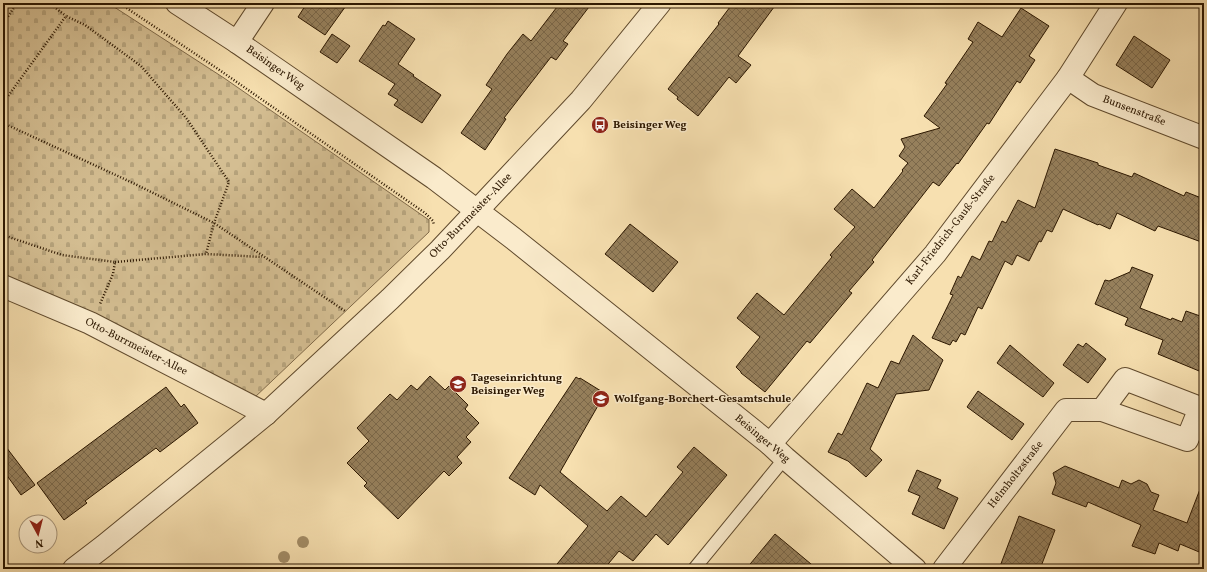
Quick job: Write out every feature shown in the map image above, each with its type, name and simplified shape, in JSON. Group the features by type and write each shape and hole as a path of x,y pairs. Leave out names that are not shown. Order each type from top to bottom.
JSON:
{"street":[{"name":"Beisinger Weg","path":"177,3 237,42 434,178 514,239 777,451 916,569"},
{"path":"237,42 263,3"},
{"name":"Otto-Burrmeister-Allee","path":"74,569 266,414 390,299 477,212 581,100 653,14 660,3"},
{"name":"Karl-Friedrich-Gauß-Straße","path":"777,451 935,254 1068,78 1116,3"},
{"name":"Bunsenstraße","path":"1068,78 1093,95 1204,138"},
{"name":"Otto-Burrmeister-Allee","path":"3,286 90,323 266,414"},
{"name":"Helmholtzstraße","path":"944,569 1066,410 1102,410"}],"lane":[{"path":"694,569 777,451"}],"path":[{"path":"3,24 17,3"},
{"path":"49,3 66,16 85,25 140,66 187,119 229,182 214,223 206,254"},
{"path":"119,3 218,69 426,214 433,221 434,229 432,234 426,239 440,250"},
{"path":"3,103 66,16"},
{"path":"3,123 133,183 214,223 350,314"},
{"path":"3,235 62,255 114,262 206,254 263,257"},
{"path":"90,323 113,274 114,262"}],"green space":[{"path":"3,3 108,3 224,78 429,220 429,232 254,398 3,280"}],"building":[{"path":"307,3 348,3 325,35 298,17"},
{"path":"560,3 592,3 563,41 568,44 556,60 551,57 504,118 506,119 485,150 461,133 492,89 486,85 507,54 523,34 531,41"},
{"path":"733,3 777,3 738,56 751,65 736,83 729,77 698,116 677,99 678,97 668,89 719,24 718,23"},
{"path":"1021,8 1049,26 1029,56 1035,60 1020,83 1017,81 989,124 987,123 958,164 957,163 939,186 933,182 872,260 874,262 849,291 852,293 810,343 807,341 765,392 741,373 736,367 760,337 737,318 757,293 784,315 832,257 830,255 855,227 834,209 852,189 874,208 908,163 899,156 905,147 901,139 940,128 924,116 947,84 945,83 973,42 968,39 978,22 1002,37"},
{"path":"388,21 415,39 398,64 441,95 422,123 394,105 398,100 388,94 395,84 359,61 383,25 385,26"},
{"path":"332,34 350,46 337,63 320,52"},
{"path":"1134,36 1170,60 1152,88 1116,65"},
{"path":"1055,149 1098,163 1098,165 1132,177 1134,173 1184,196 1186,192 1204,199 1204,243 1158,226 1155,231 1117,213 1110,229 1063,209 1052,232 1047,230 1041,242 1039,241 1029,261 1017,255 1012,265 1005,261 982,309 978,307 965,335 961,333 956,342 953,340 950,345 932,338 953,295 950,294 958,276 961,278 972,256 980,260 989,241 992,242 1002,221 1006,223 1018,200 1035,208"},
{"path":"630,224 678,262 653,292 605,254"},
{"path":"1132,267 1153,275 1140,308 1171,320 1172,318 1182,322 1186,311 1203,317 1199,329 1204,331 1204,373 1158,354 1163,340 1125,325 1128,318 1095,304 1105,280 1109,281 1130,272"},
{"path":"913,335 943,360 929,390 896,394 870,449 882,460 866,477 848,461 828,452 838,433 842,435 867,383 878,388 891,361 899,364"},
{"path":"1086,343 1106,359 1088,383 1063,365 1078,344 1083,347"},
{"path":"1010,345 1054,383 1043,397 997,363"},
{"path":"430,376 445,390 449,386 468,405 465,409 479,423 466,437 471,442 457,457 462,463 449,476 444,471 398,519 364,486 367,483 347,463 369,441 357,428 390,394 397,400 411,385 417,390"},
{"path":"576,377 601,391 599,394 603,397 560,472 607,511 621,496 646,517 683,472 677,467 694,447 727,475 668,545 656,534 633,561 619,551 604,569 553,569 588,526 540,485 535,495 509,478"},
{"path":"166,387 181,407 184,404 198,423 160,452 156,448 85,501 87,503 64,520 37,483"},
{"path":"978,391 1024,424 1012,440 967,407"},
{"path":"3,443 35,485 21,495 3,470"},
{"path":"1065,466 1119,488 1122,480 1131,484 1139,480 1147,484 1151,492 1159,495 1153,510 1187,523 1202,484 1204,484 1204,554 1180,544 1178,551 1159,543 1155,554 1132,546 1141,525 1088,502 1086,507 1052,494 1056,483 1053,473"},
{"path":"917,470 941,480 937,488 958,498 944,529 912,514 920,496 908,491"},
{"path":"1019,516 1055,530 1040,569 999,569"},
{"path":"775,534 817,569 746,569"}],"place":[{"name":"Beisinger Weg","path":"600,125"},
{"name":"Tageseinrichtung Beisinger Weg","path":"458,384"},
{"name":"Wolfgang-Borchert-Gesamtschule","path":"601,399"}]}
